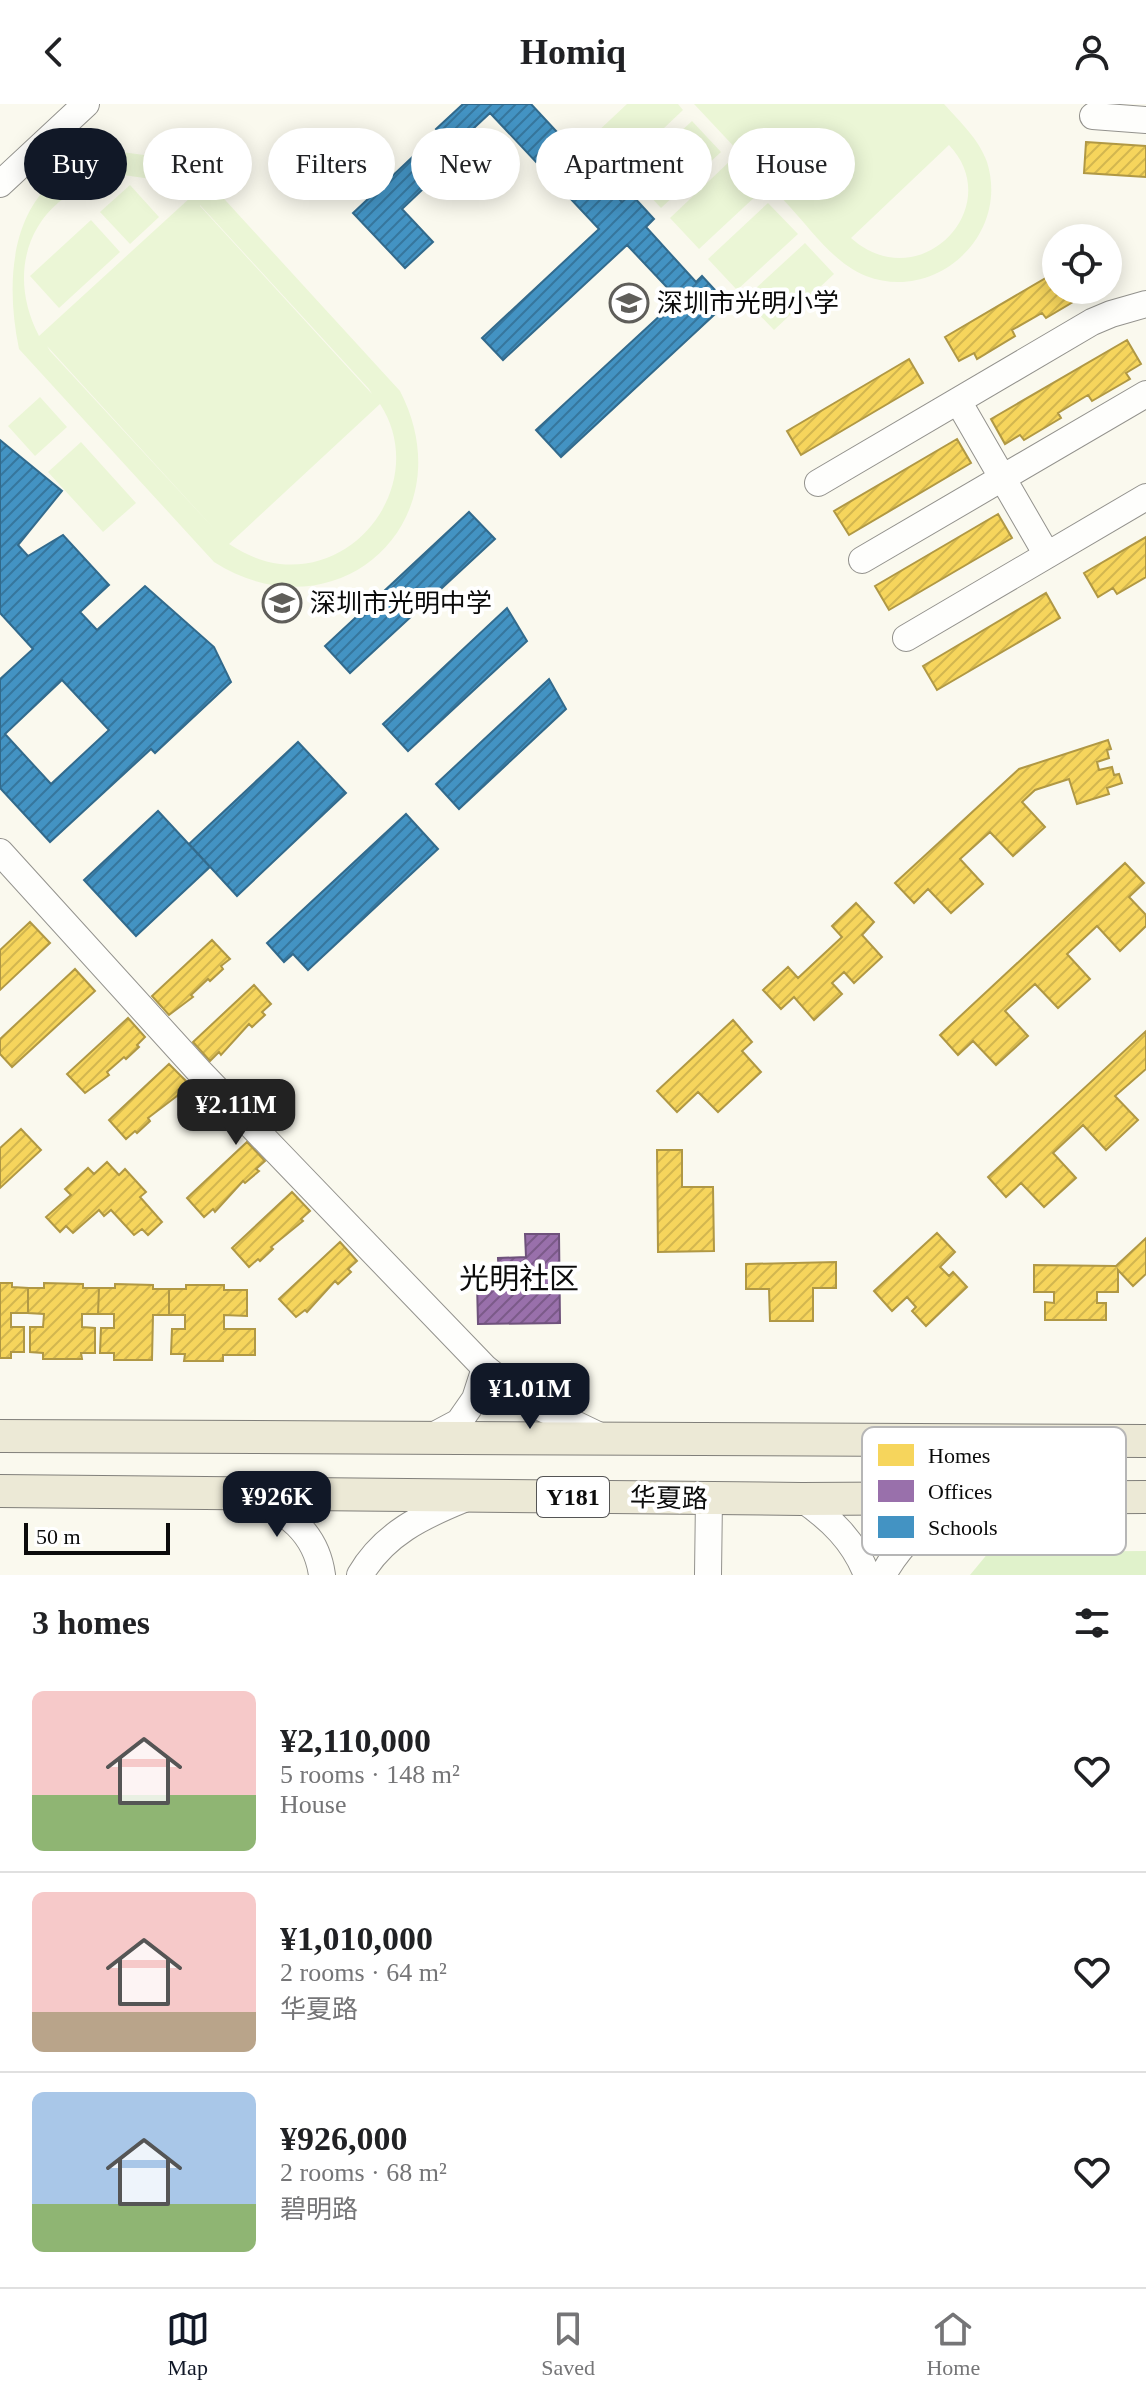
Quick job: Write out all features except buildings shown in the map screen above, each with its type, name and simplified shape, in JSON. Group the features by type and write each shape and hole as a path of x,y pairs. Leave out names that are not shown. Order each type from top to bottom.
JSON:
{"main road":[{"name":"Y181","path":"0,1436 862,1440"},
{"name":"Y181","path":"1126,1441 1146,1441"},
{"name":"华夏路","path":"0,1491 862,1499"},
{"name":"华夏路","path":"1126,1497 1146,1497"}],"street":[{"path":"0,184 86,104"},
{"path":"1093,116 1146,120"},
{"path":"818,483 1092,322 1146,304"},
{"path":"862,560 1146,394"},
{"path":"958,401 1047,555"},
{"path":"906,638 1146,497"},
{"path":"0,852 199,1071 485,1368 525,1400 565,1422 606,1439"},
{"path":"429,1438 459,1422 475,1399 485,1368"},
{"path":"249,1493 301,1526 313,1543 322,1575"},
{"path":"360,1575 383,1544 401,1530 424,1515 472,1496"},
{"path":"708,1575 709,1498"},
{"path":"802,1499 840,1529 853,1546 867,1575"},
{"path":"883,1575 896,1555"}],"green space":[{"path":"627,104 678,104 683,110 664,128 601,128"},
{"path":"694,104 944,104 984,154 991,189 988,214 977,237 961,256 941,271 918,280 892,282 866,276 824,246 783,200 855,200 855,128 728,128 728,140","holes":["949,145 965,169 968,194 962,218 948,238 927,252 903,258 877,254 851,238"]},
{"path":"692,121 699,128 684,128"},
{"path":"712,142 721,152 712,160"},
{"path":"127,153 143,155 143,178 127,176"},
{"path":"728,163 728,200 752,200 699,249 670,218 689,200 712,200 712,178"},
{"path":"130,185 159,217 130,244 100,212 113,200 127,200 127,188"},
{"path":"38,200 62,200 35,232 27,255 24,281 28,308 39,336 188,200 225,200 400,391 416,439 416,484 403,523 378,554 345,576 304,586 260,582 214,562 19,349 13,281 16,250 25,221","holes":["200,206 369,389 372,394","47,346 217,532 50,351","380,404 393,432 396,461 391,489 380,514 361,536 338,553 311,563 266,561 229,544"]},
{"path":"654,200 670,200 661,208"},
{"path":"768,203 798,234 737,290 708,259"},
{"path":"91,220 120,252 59,308 30,276"},
{"path":"805,243 834,274 774,330 744,299"},
{"path":"40,397 67,427 35,456 8,426"},
{"path":"81,442 136,503 103,532 48,472"},
{"path":"1126,1551 1146,1551 1146,1575 970,1575 987,1555 1126,1555"}],"place":[{"name":"深圳市光明小学","path":"629,303"},
{"name":"深圳市光明中学","path":"282,603"}],"district":[{"name":"光明社区","path":"519,1279"}]}
